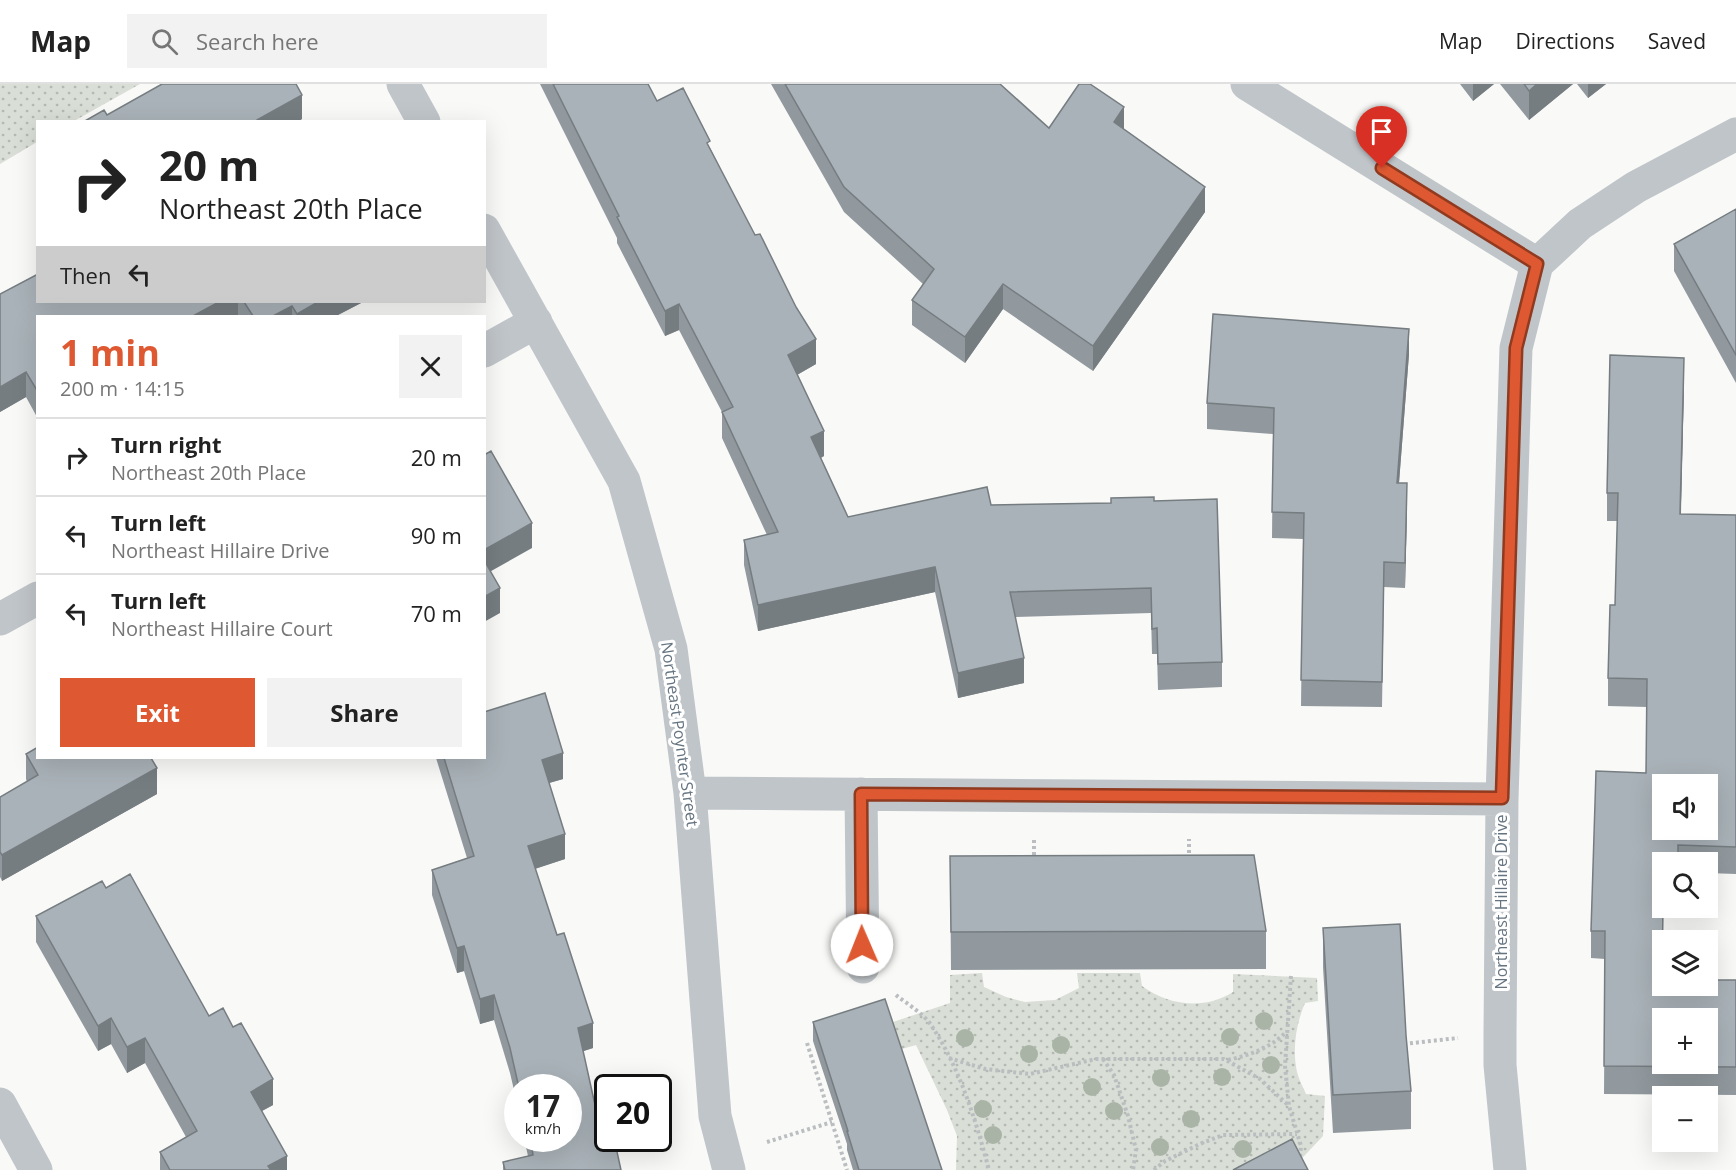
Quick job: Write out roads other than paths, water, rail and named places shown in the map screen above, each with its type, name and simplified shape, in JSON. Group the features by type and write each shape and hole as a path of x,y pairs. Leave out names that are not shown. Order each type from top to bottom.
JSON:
{"street":[{"path":"404,84 423,120"},
{"path":"1247,84 1537,264 1580,224 1636,187 1736,134"},
{"name":"Northeast Poynter Street","path":"486,234 624,481 670,649 690,793 715,1116 727,1162"},
{"name":"Northeast Hillaire Drive","path":"1510,1170 1500,1065 1502,798 1516,348 1537,264"},
{"path":"486,350 536,322"},
{"path":"0,619 36,599"},
{"path":"690,793 1502,798"},
{"path":"861,794 863,967"},
{"path":"0,1104 36,1170"}]}
